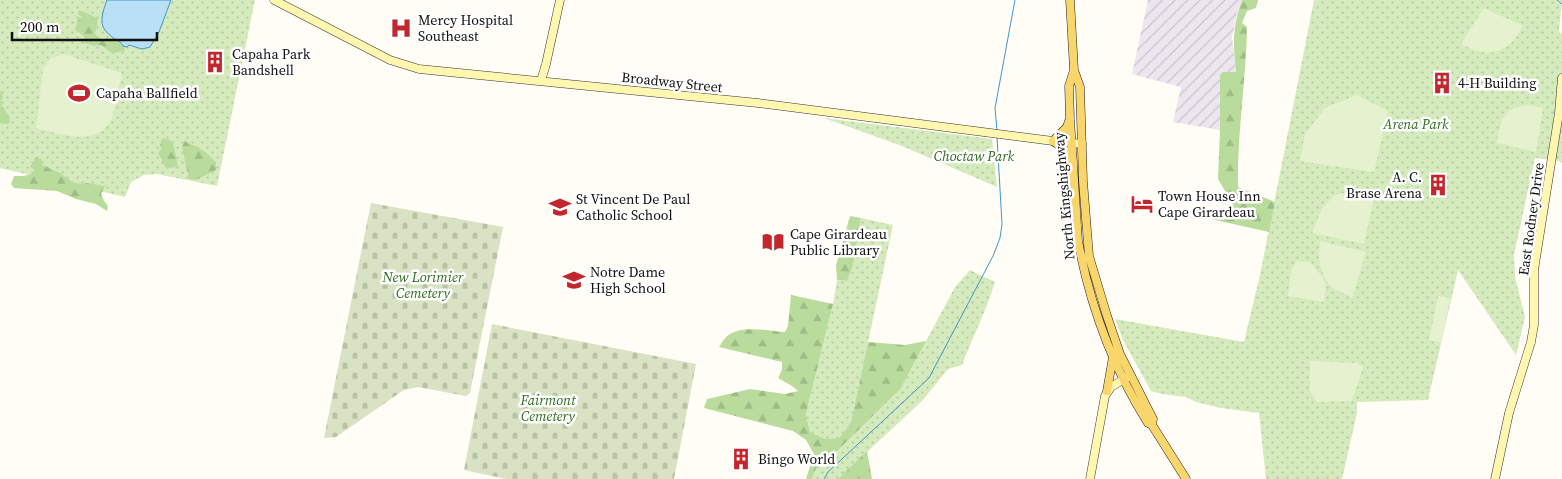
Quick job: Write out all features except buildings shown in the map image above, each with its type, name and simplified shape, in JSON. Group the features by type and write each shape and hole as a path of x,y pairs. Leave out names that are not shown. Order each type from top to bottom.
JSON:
{"main road":[{"name":"Broadway Street","path":"274,0 390,60 434,71 758,103 1082,144"},
{"path":"541,81 560,0"},
{"name":"North Kingshighway","path":"1070,0 1074,70 1080,87 1084,210 1089,256 1120,354 1153,419 1152,424"},
{"name":"North Kingshighway","path":"1074,70 1070,86 1070,119 1078,241 1090,292 1122,379 1148,423 1152,424 1186,479"},
{"name":"East Rodney Drive","path":"1495,479 1509,413 1531,342 1534,325 1534,270 1555,141 1562,78"},
{"path":"1070,119 1067,127 1053,141 1063,148 1073,161"},
{"path":"1090,479 1113,357"},
{"path":"1107,391 1122,379 1131,375"}],"shaded area":[{"path":"1148,0 1242,0 1232,37 1236,73 1222,72 1220,75 1220,130 1173,122 1181,87 1132,74"}],"green space":[{"path":"0,0 255,0 217,186 157,174 144,175 131,182 125,197 0,168"},
{"path":"1242,0 1258,0 1256,8 1247,11 1242,23 1247,27 1238,187 1275,202 1269,232 1197,216 1203,211 1226,211 1232,203 1218,179 1220,75 1222,72 1236,72 1234,36 1236,19"},
{"name":"Arena Park","path":"1314,0 1562,0 1559,31 1562,34 1562,163 1535,158 1514,255 1515,277 1525,317 1516,355 1458,270 1428,400 1357,402 1357,413 1342,479 1266,479 1259,413 1221,408 1196,402 1186,397 1151,391 1123,340 1115,319 1244,342 1260,275"},
{"path":"1484,8 1523,26 1511,43 1497,51 1480,51 1461,44"},
{"path":"79,10 98,18 95,34 101,39 108,40 111,38 125,47 124,51 112,53 101,45 94,46 84,43 84,36 75,30 78,19 82,17 78,14"},
{"name":"Capaha Ballfield","path":"63,54 122,73 112,119 105,128 97,133 77,137 36,128 43,69 51,58"},
{"path":"0,90 3,97 1,101 2,106 10,117 9,124 0,123"},
{"path":"1357,95 1388,111 1374,172 1300,161 1305,134 1325,108"},
{"path":"1527,105 1543,108 1536,152 1497,143 1501,122 1504,117 1513,109"},
{"name":"Choctaw Park","path":"824,118 992,139 997,187 902,146"},
{"path":"162,138 170,140 174,146 178,167 166,168 158,153 162,148 160,145"},
{"path":"185,141 204,151 216,162 216,170 196,180 189,179 182,147"},
{"path":"35,158 42,159 42,165 60,173 74,183 105,186 101,194 108,206 107,211 96,204 76,199 57,191 14,188 11,184 14,176 34,173 34,169 30,167"},
{"path":"1355,190 1375,194 1364,244 1312,233 1322,208 1335,195"},
{"name":"New Lorimier Cemetery","path":"371,203 503,227 470,393 466,396 418,387 404,390 336,437 324,438"},
{"path":"850,216 861,218 853,266 847,281 837,280 836,265"},
{"path":"861,218 893,225 851,422 839,438 826,439 810,432 806,414 833,304 837,280 847,281 853,266"},
{"path":"1320,241 1366,252 1352,298 1331,286 1324,276 1319,259"},
{"path":"1297,261 1310,262 1322,276 1325,284 1324,302 1288,296 1291,270"},
{"path":"970,270 995,282 984,314 962,365 948,369 922,401 838,479 812,479 822,454 901,388 955,287"},
{"path":"791,295 833,304 806,414 810,432 826,439 839,438 851,422 868,342 905,345 926,341 901,388 835,453 822,454 812,479 806,479 814,454 806,440 793,431 704,408 707,399 750,389 785,394 798,391 778,378 782,370 782,362 719,347 726,337 732,333 746,329 785,332 788,326"},
{"path":"1438,296 1450,298 1441,343 1429,340"},
{"name":"Fairmont Cemetery","path":"492,324 696,364 674,479 506,479 464,470"},
{"path":"1310,361 1357,363 1363,367 1352,401 1317,402 1310,391"},
{"path":"867,451 872,479 838,479"}],"water":[{"path":"107,0 171,0 159,32 150,47 142,49 129,45 127,47 123,46 105,30 102,15"}],"waterway":[{"path":"997,131 995,108 1015,0"},
{"path":"1557,0 1562,4"},
{"path":"824,479 828,472 929,378 993,256 1000,238 1002,224 997,137"}],"place":[{"name":"Mercy Hospital Southeast","path":"401,28"},
{"name":"Capaha Park Bandshell","path":"215,62"},
{"name":"4-H Building","path":"1442,83"},
{"name":"Capaha Ballfield","path":"79,93"},
{"name":"A. C. Brase Arena","path":"1438,185"},
{"name":"Town House Inn Cape Girardeau","path":"1142,204"},
{"name":"St Vincent De Paul Catholic School","path":"560,207"},
{"name":"Cape Girardeau Public Library","path":"773,242"},
{"name":"Notre Dame High School","path":"574,280"},
{"name":"Bingo World","path":"741,459"}]}
